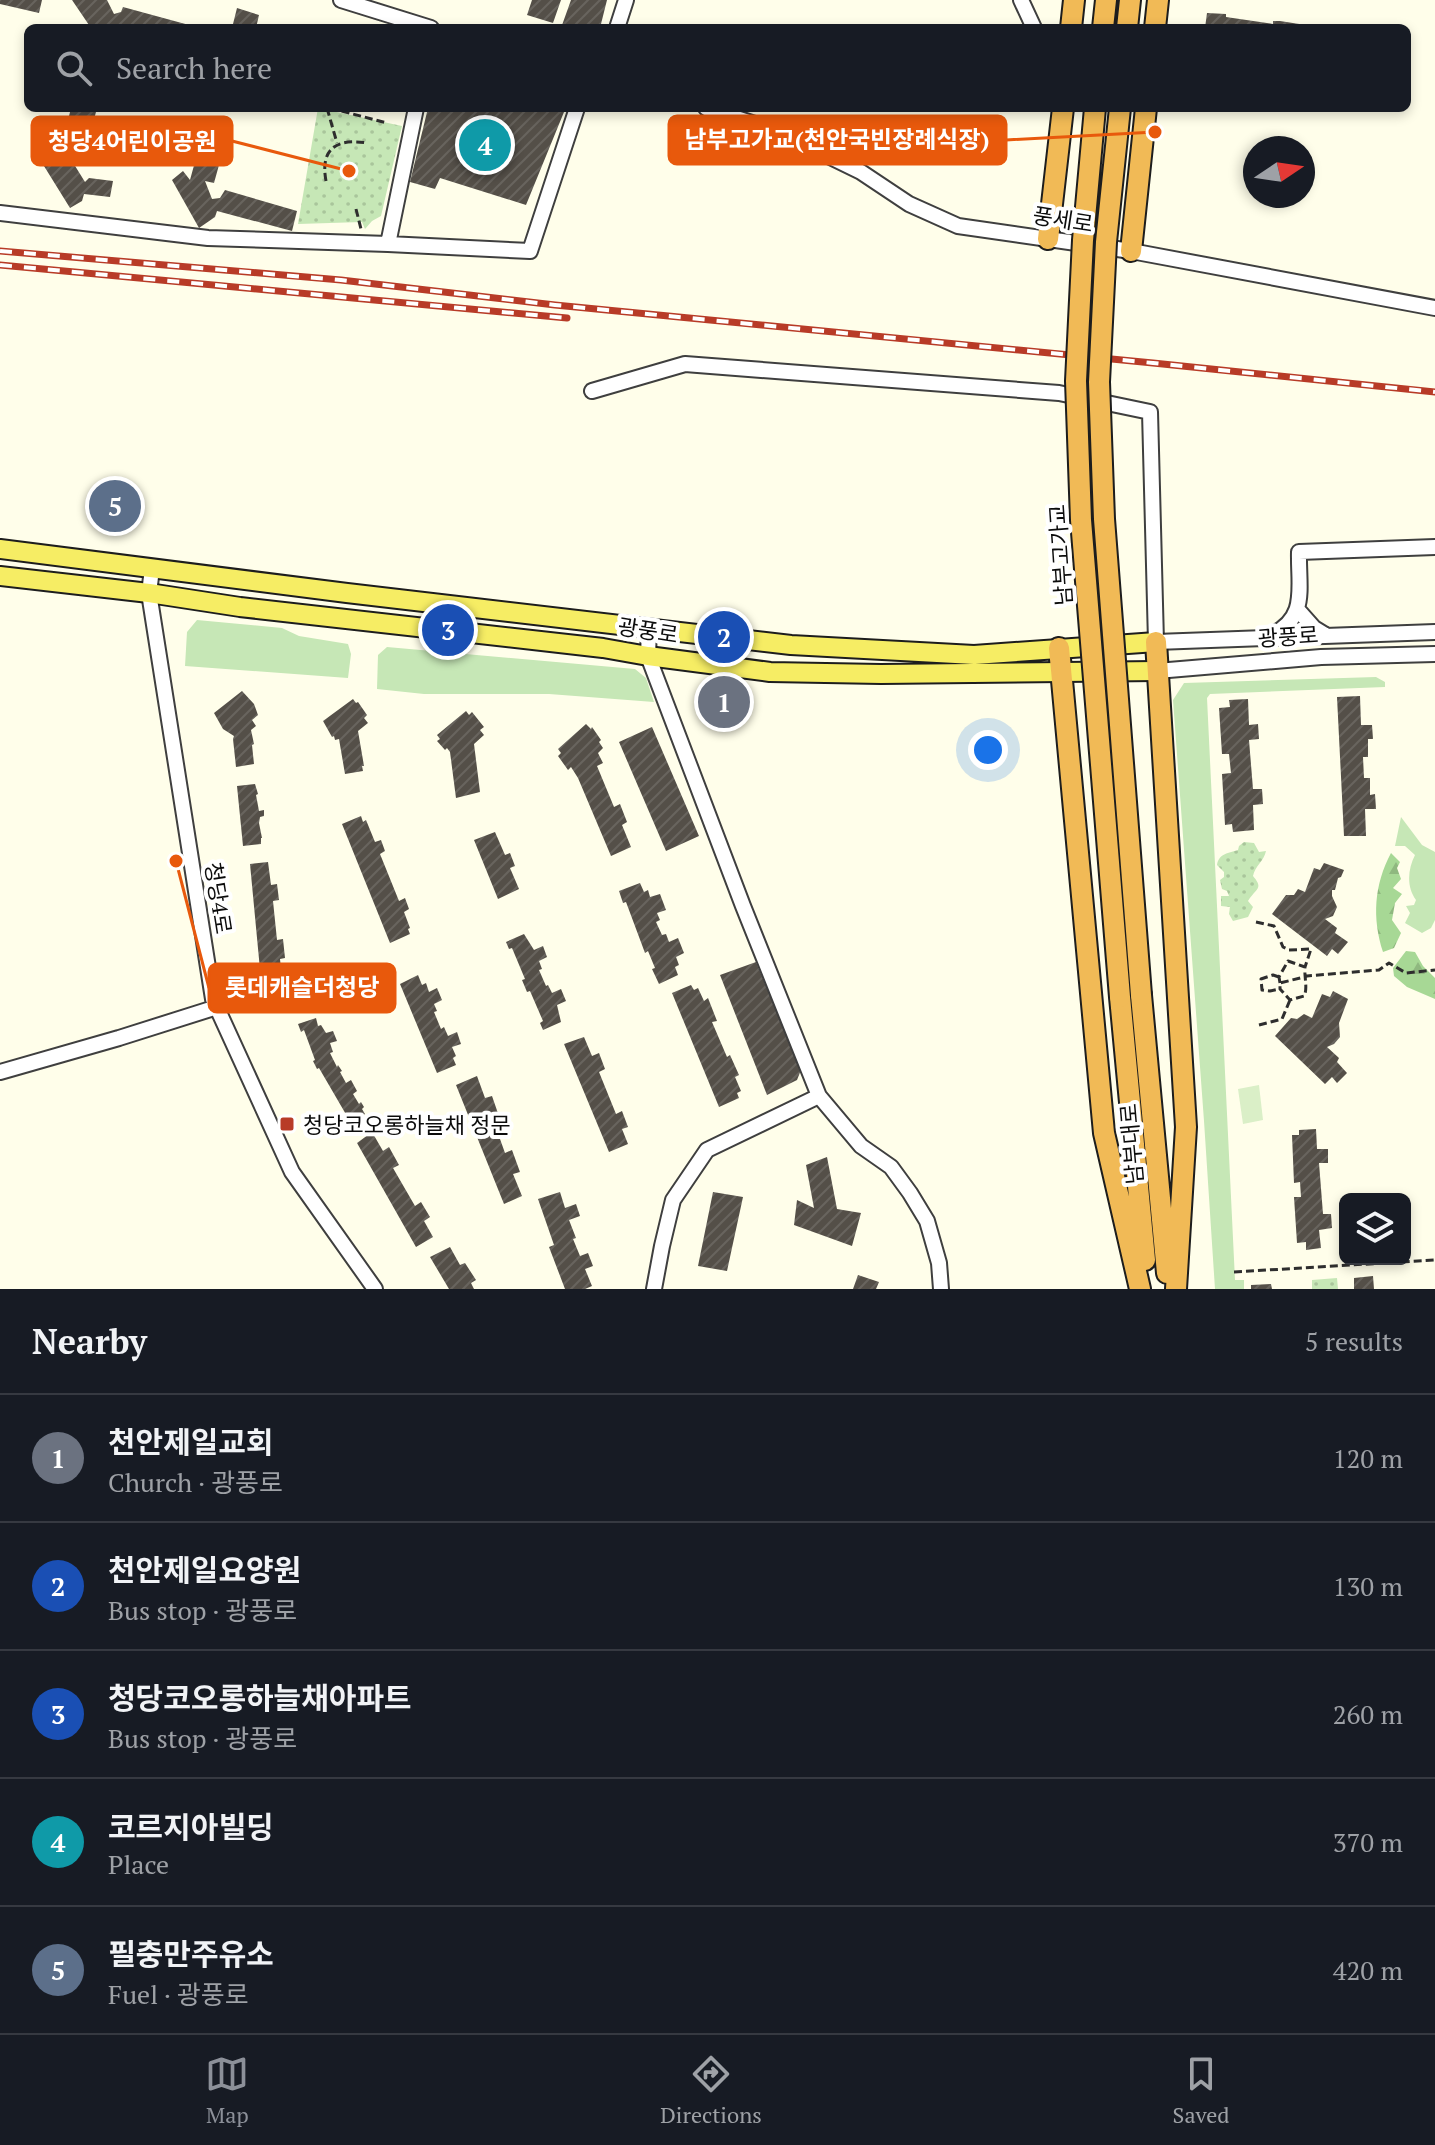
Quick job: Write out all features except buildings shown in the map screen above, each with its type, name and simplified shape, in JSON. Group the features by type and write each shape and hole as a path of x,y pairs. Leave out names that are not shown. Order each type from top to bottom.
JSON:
{"highway":[{"path":"1071,24 1074,0"},
{"path":"1103,24 1106,0"},
{"path":"1127,24 1130,0"},
{"path":"1155,24 1158,0"},
{"path":"1048,239 1063,112"},
{"name":"남부고가교","path":"1095,112 1083,240 1076,381 1081,520 1131,996"},
{"path":"1120,112 1106,242 1099,382 1131,996"},
{"path":"1131,251 1146,112"},
{"path":"1156,642 1186,1127 1176,1289"},
{"path":"1059,648 1104,1133 1140,1289"},
{"name":"남부대로","path":"1131,996 1147,1289"},
{"name":"남부대로","path":"1131,996 1169,1289"}],"main road":[{"name":"광풍로","path":"0,549 791,645 974,655 1156,642"},
{"name":"광풍로","path":"0,576 603,648 770,672 1157,671"}],"street":[{"path":"341,0 418,24"},
{"path":"618,24 626,0"},
{"path":"1021,0 1032,24"},
{"path":"388,244 415,112"},
{"path":"0,213 208,238 530,251 576,112"},
{"name":"풍세로","path":"718,112 779,132 861,172 909,204 958,226 1131,251 1435,308"},
{"path":"592,391 685,364 1059,393 1150,412 1156,642"},
{"path":"1263,639 1285,629 1298,610 1299,552 1435,547"},
{"name":"청당4로","path":"152,569 149,593 213,999 292,1172 375,1289"},
{"path":"1298,610 1314,628 1328,636"},
{"path":"649,628 648,656 819,1096 861,1146 891,1167 910,1193 927,1221 939,1263 941,1289"},
{"name":"광풍로","path":"1156,642 1435,632"},
{"name":"광풍로","path":"1157,671 1321,657 1435,654"},
{"path":"0,1072 217,1007"},
{"path":"654,1289 673,1200 707,1150 819,1096"}],"path":[{"path":"329,112 338,144"},
{"path":"344,112 387,123"},
{"path":"326,181 327,154 331,148 347,140 367,143"},
{"path":"356,209 363,236"},
{"path":"1256,922 1274,926 1283,947 1289,950 1311,949 1305,967 1306,993 1290,1000"},
{"path":"1289,950 1288,961 1279,980 1280,989 1290,1000"},
{"path":"1288,961 1305,967"},
{"path":"1280,989 1262,990 1261,979 1273,975 1279,980 1379,970 1389,963 1406,973 1435,970"},
{"path":"1259,1025 1282,1019 1290,1000"},
{"path":"1234,1272 1435,1260"}],"green space":[{"path":"317,112 337,112 402,126 381,216 365,229 362,222 298,224"},
{"path":"197,620 282,628 299,636 348,644 351,654 348,678 185,666 187,632"},
{"path":"387,647 635,669 646,678 654,702 549,694 424,694 377,689 378,655"},
{"path":"1376,677 1385,682 1385,687 1210,694 1207,698 1235,1280 1244,1280 1244,1289 1215,1289 1173,700 1184,683"},
{"path":"1401,817 1422,845 1435,852 1435,920 1431,928 1422,933 1405,923 1410,913 1406,906 1414,905 1416,900 1409,878 1415,855 1405,846 1395,846"},
{"path":"1244,842 1254,843 1259,852 1266,851 1253,876 1258,888 1248,901 1253,907 1248,917 1233,921 1229,914 1230,907 1221,906 1221,896 1229,896 1222,889 1220,880 1224,872 1217,865 1222,856 1238,850"},
{"path":"1391,853 1400,862 1397,868 1401,879 1393,888 1402,894 1395,903 1392,920 1401,933 1394,948 1383,952 1377,927 1376,902 1381,877"},
{"path":"1406,951 1415,952 1435,978 1435,999 1407,987 1394,976 1393,968"},
{"path":"1259,1085 1263,1120 1243,1124 1238,1089"},
{"path":"1337,1278 1338,1289 1312,1289 1312,1280"}],"railway":[{"path":"0,251 341,280 555,305 1435,392"},
{"path":"0,265 567,318"}],"place":[{"name":"남부고가교(천안국빈장례식장)","path":"1155,132"},
{"name":"코르지아빌딩","path":"485,145"},
{"name":"청당4어린이공원","path":"349,171"},
{"name":"필충만주유소","path":"115,506"},
{"name":"청당코오롱하늘채아파트","path":"448,630"},
{"name":"천안제일요양원","path":"724,637"},
{"name":"천안제일교회","path":"724,702"},
{"name":"롯데캐슬더청당","path":"176,861"},
{"name":"청당코오롱하늘채 정문","path":"287,1124"}]}
